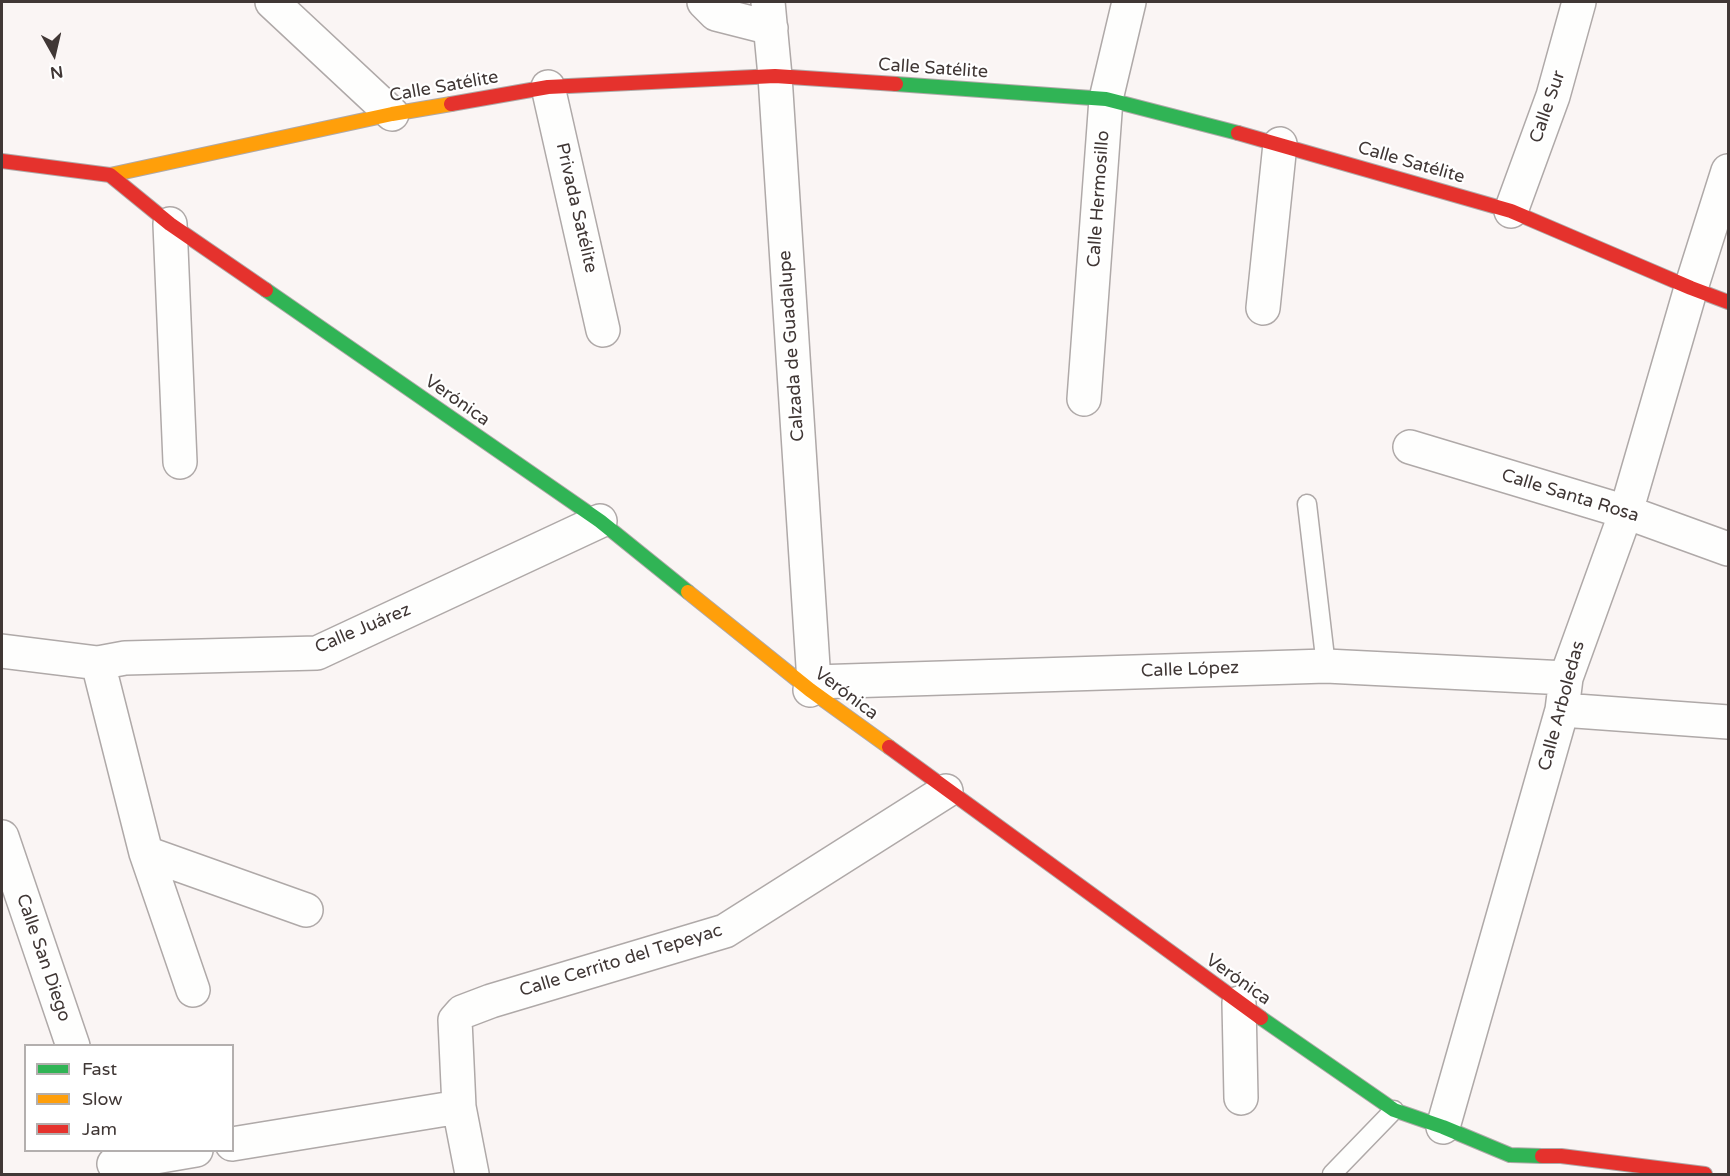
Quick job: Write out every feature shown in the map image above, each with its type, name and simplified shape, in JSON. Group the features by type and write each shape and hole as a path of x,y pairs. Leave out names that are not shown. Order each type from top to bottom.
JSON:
{"street":[{"path":"272,2 392,114"},
{"path":"704,2 716,14 770,15"},
{"name":"Calle Hermosillo","path":"1084,399 1106,99 1129,2"},
{"name":"Calle Sur","path":"1511,211 1553,96 1580,2"},
{"name":"Calzada de Guadalupe","path":"770,15 812,686"},
{"name":"Calle Satélite","path":"110,175 392,114 548,87 775,76 1106,99 1280,144 1511,211 1728,302"},
{"name":"Privada Satélite","path":"548,87 603,330"},
{"path":"1263,308 1280,144"},
{"path":"2,161 110,175"},
{"name":"Calle Arboledas","path":"1443,1127 1562,710 1566,678 1626,512 1691,288 1728,171"},
{"name":"Verónica","path":"110,175 170,224 600,521 946,791 1239,1003 1394,1110 1443,1127 1519,1165 1561,1156 1705,1174"},
{"path":"170,224 180,462"},
{"name":"Calle Santa Rosa","path":"1410,447 1626,512 1728,549"},
{"name":"Calle Juárez","path":"2,651 98,663 125,658 317,653 600,521"},
{"path":"98,663 146,853 193,990"},
{"name":"Calle López","path":"812,686 1326,666 1566,678"},
{"path":"1562,710 1728,722"},
{"name":"Calle Cerrito del Tepeyac","path":"472,1174 459,1107 455,1020 462,1012 490,1001 725,931 946,791"},
{"name":"Calle San Diego","path":"2,837 72,1044"},
{"path":"146,853 306,910"},
{"path":"1239,1003 1241,1098"},
{"path":"234,1144 459,1107"},
{"path":"114,1163 183,1152"}],"lane":[{"path":"1307,504 1326,666"},
{"path":"1332,1174 1394,1110"}],"traffic: fast":[{"path":"896,84 1106,99 1238,133"},
{"path":"266,290 600,521 688,592"},
{"path":"1261,1018 1394,1110 1443,1127 1510,1155 1542,1156"}],"traffic: slow":[{"path":"110,175 392,114 451,104"},
{"path":"688,592 810,690 889,747"}],"traffic: jam":[{"path":"451,104 548,87 775,76 896,84"},
{"path":"1238,133 1511,211 1728,302"},
{"path":"2,161 110,175 170,224 266,290"},
{"path":"889,747 1261,1018"},
{"path":"1542,1156 1561,1156 1705,1174"}]}
